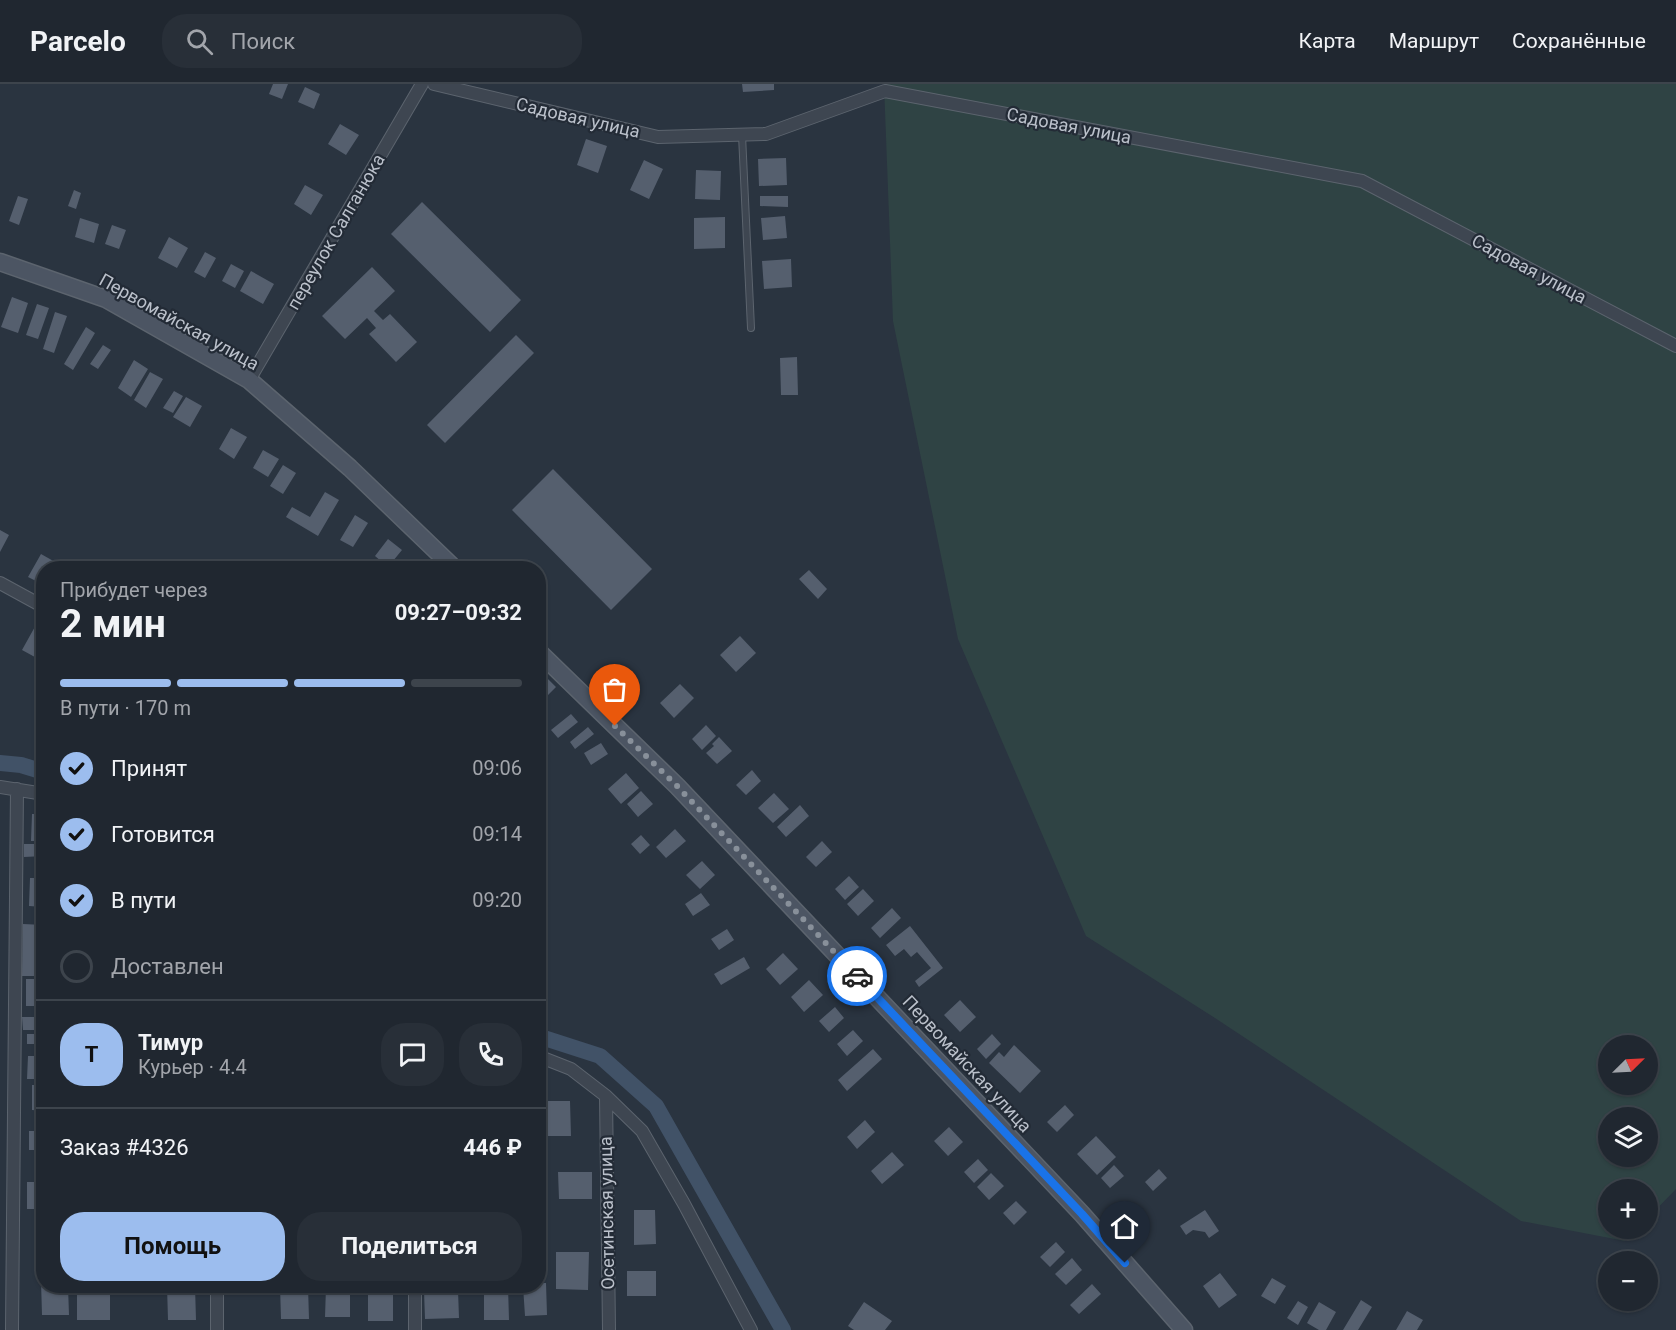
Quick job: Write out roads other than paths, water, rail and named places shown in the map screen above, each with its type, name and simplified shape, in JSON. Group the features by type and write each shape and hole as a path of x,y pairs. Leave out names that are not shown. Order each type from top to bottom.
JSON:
{"main road":[{"name":"Первомайская улица","path":"0,262 106,299 249,380 350,468 447,561"},
{"name":"Первомайская улица","path":"546,659 677,786 1082,1214 1184,1330"}],"street":[{"name":"переулок Салганюка","path":"249,380 422,84"},
{"name":"Садовая улица","path":"434,84 658,137 766,134 885,91 1362,181 1676,346"},
{"path":"0,583 36,603"},
{"path":"0,787 36,793"},
{"path":"12,1330 17,789"},
{"path":"546,1059 571,1069 606,1096 642,1131 751,1330"},
{"name":"Осетинская улица","path":"606,1096 609,1330"},
{"path":"216,1293 217,1330"},
{"path":"415,1330 416,1293"}],"lane":[{"path":"742,135 751,328"}],"waterway":[{"path":"0,763 21,765 36,770"},
{"path":"546,1039 600,1056 656,1106 783,1330"}]}
